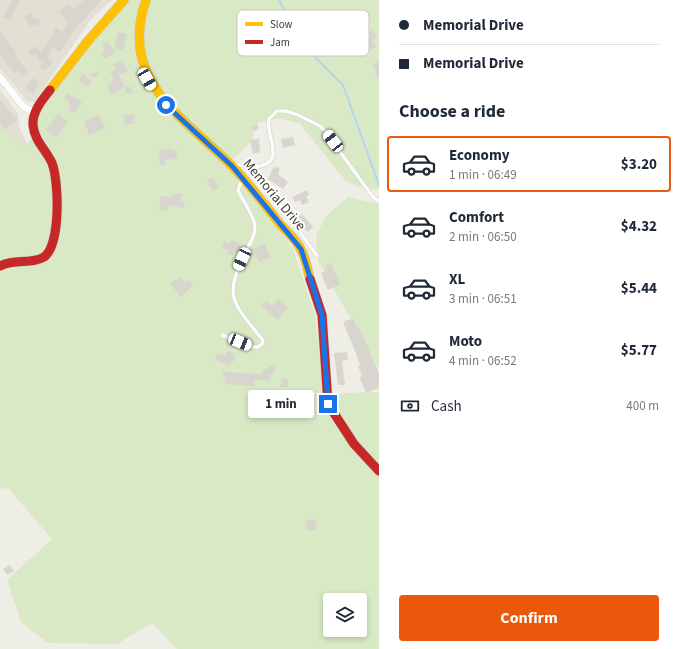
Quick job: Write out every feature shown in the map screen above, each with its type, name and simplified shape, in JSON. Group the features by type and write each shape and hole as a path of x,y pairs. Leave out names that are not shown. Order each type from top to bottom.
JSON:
{"street":[{"path":"0,266 11,260 37,260 42,258 51,248 57,211 57,182 53,166 33,127 35,114 83,44 124,0"},
{"name":"Memorial Drive","path":"145,1 140,20 139,45 147,79 166,105 232,166 301,249 322,315 328,404 354,444 379,470"},
{"path":"0,77 22,105 35,114"}],"lane":[{"path":"232,166 236,164 250,167 266,163 274,154 274,146 268,125 270,115 280,110 292,112 315,123 325,131 373,197 379,201"},
{"path":"250,167 254,174 282,207 317,256"},
{"path":"222,335 253,347 260,346 263,342 240,312 232,293 235,276 255,230 253,220 238,190 242,178"}],"shaded area":[{"path":"0,0 112,0 91,19 34,102 27,101 0,68"},
{"path":"0,90 18,114 19,126 46,188 0,177"}],"green space":[{"path":"126,0 379,0 379,187 376,190 356,186 345,180 300,124 279,118 258,123 250,143 229,163 293,249 315,315 324,394 379,392 379,649 177,649 152,623 117,644 48,643 21,622 7,580 52,539 8,488 0,489 0,120 24,148 35,134 40,107"},
{"path":"348,197 379,204 379,369 318,261 316,236 325,217"}],"building":[{"path":"12,0 20,0 10,20 3,17"},
{"path":"83,0 102,0 76,28 60,52 54,48 52,49 48,56 53,63 44,71 40,66 44,60 41,62 35,54 32,57 27,52 35,46 41,52 55,32 53,30 56,27 62,32 68,23 59,11 69,4 74,9"},
{"path":"30,13 34,19 37,17 41,24 36,27 34,24 30,27 24,17"},
{"path":"373,30 377,38 372,41 376,47 370,50 369,48 369,32"},
{"path":"0,32 17,53 15,55 28,72 23,76 19,71 15,73 9,66 8,67 0,55"},
{"path":"118,32 127,34 123,50 114,48"},
{"path":"108,41 115,53 104,59 101,52 105,50 102,45"},
{"path":"123,60 128,71 119,75 125,87 111,94 107,86 112,84 111,81 114,79 110,72 116,70 113,64"},
{"path":"379,62 379,79 378,79 373,64"},
{"path":"98,71 100,75 93,78 91,74"},
{"path":"83,72 85,76 92,81 87,87 79,81"},
{"path":"33,78 40,82 33,94 25,89"},
{"path":"125,87 132,87 133,93 126,93"},
{"path":"68,93 82,102 74,113 68,109 70,103 64,98"},
{"path":"0,100 17,120 5,130 0,124"},
{"path":"58,114 68,122 56,138 46,130"},
{"path":"134,114 135,123 125,125 124,115"},
{"path":"99,115 105,128 89,135 84,121"},
{"path":"256,124 259,128 254,131 251,127"},
{"path":"293,137 295,145 283,148 281,139"},
{"path":"259,139 260,152 253,154 250,140"},
{"path":"172,148 173,150 176,150 177,159 165,160 165,165 160,165 159,151"},
{"path":"274,167 280,168 278,174 288,182 283,189 268,179"},
{"path":"213,177 219,188 213,191 207,180"},
{"path":"307,190 309,195 306,196 309,202 302,205 300,200 295,202 292,197"},
{"path":"175,193 182,194 181,201 185,202 184,208 168,205 167,211 159,209 161,196 171,197 174,196"},
{"path":"302,214 313,227 308,232 304,228 302,229 299,225 301,223 297,218"},
{"path":"231,240 240,243 239,254 234,252 233,256 227,254 228,250 222,248 224,241 230,243"},
{"path":"265,244 270,257 259,262 253,249"},
{"path":"331,263 340,284 328,290 321,273 328,270 326,265"},
{"path":"181,277 185,283 189,280 193,285 181,298 170,283"},
{"path":"278,299 288,307 278,320 261,305 267,301 273,306"},
{"path":"353,318 357,328 359,327 379,373 379,388 366,393 359,377 362,376 358,366 360,365 343,322"},
{"path":"227,351 234,353 233,356 235,357 234,362 231,361 230,365 215,360 217,353 225,355"},
{"path":"347,352 348,360 342,361 345,385 338,385 334,353"},
{"path":"269,366 274,366 274,374 271,374 270,381 255,379 254,386 225,384 226,378 223,378 223,372 262,374 264,369 269,369"},
{"path":"281,378 288,379 288,387 281,387"},
{"path":"311,519 315,521 317,525 315,529 311,531 307,529 305,525 307,521"},
{"path":"10,565 14,571 7,575 3,569"}],"waterway":[{"path":"279,0 284,10"},
{"path":"315,56 343,85 379,185"}],"traffic: slow":[{"path":"50,90 87,42 124,0"},
{"path":"146,0 140,28 141,53 148,74 160,94 175,112 238,172 294,239 304,256 310,279"}],"traffic: jam":[{"path":"0,266 11,262 34,261 44,257 50,250 53,240 57,212 54,172 50,158 38,140 33,125 34,115 50,90"},
{"path":"310,279 322,315 328,404 354,444 379,471"}],"route":[{"path":"166,105 184,124 232,166 301,249 322,315 328,404"}]}
